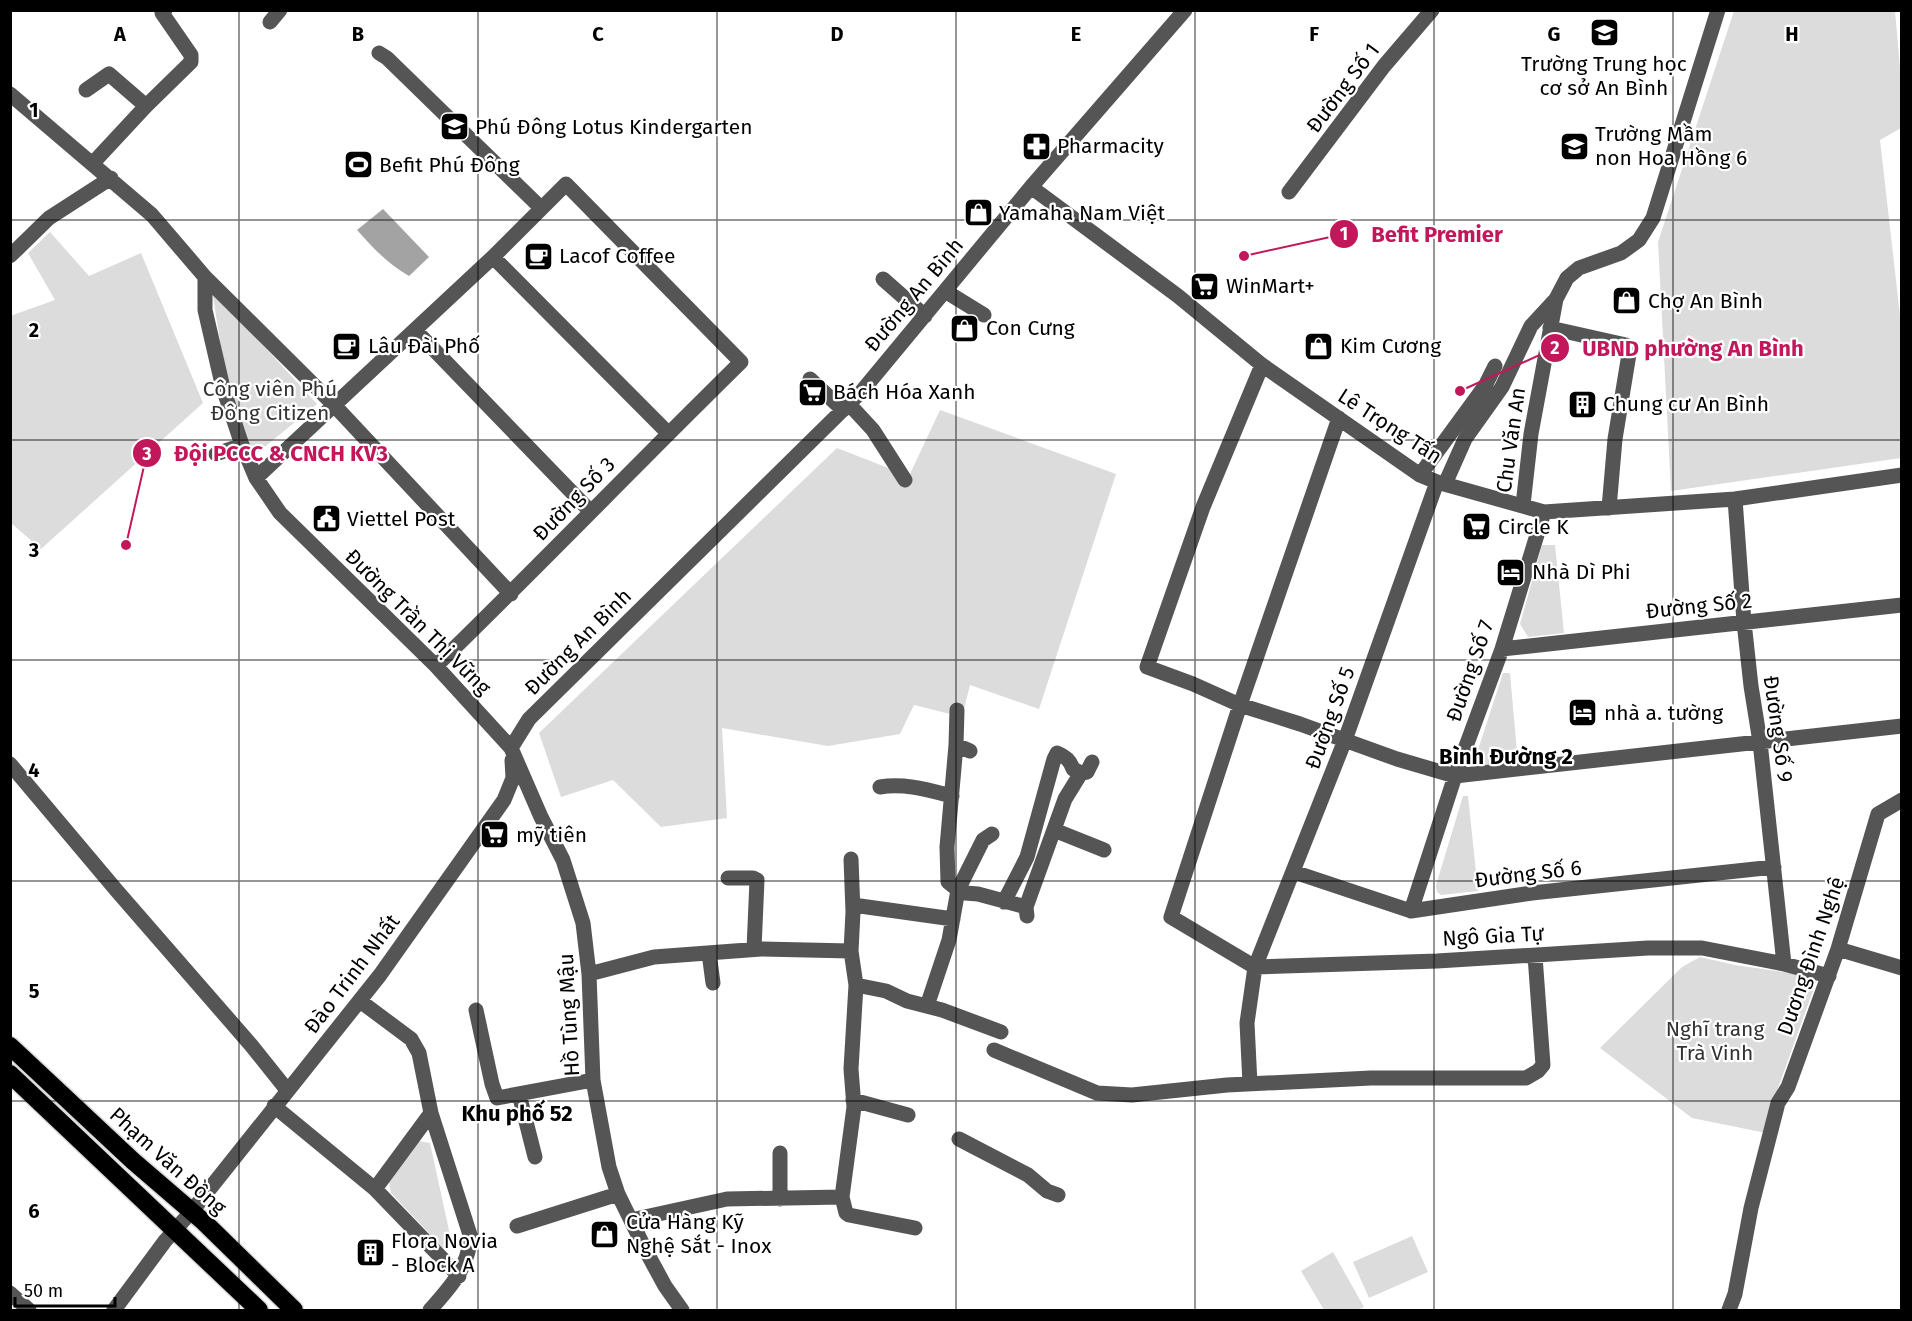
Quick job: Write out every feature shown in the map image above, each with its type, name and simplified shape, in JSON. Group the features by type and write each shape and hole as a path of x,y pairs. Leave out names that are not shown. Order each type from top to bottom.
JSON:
{"highway":[{"name":"Phạm Văn Đồng","path":"10,1046 133,1161 192,1211 294,1311"},
{"name":"Phạm Văn Đồng","path":"10,1074 259,1311"}],"street":[{"path":"93,163 146,105 191,62 191,55 162,13 165,10"},
{"name":"Đường An Bình","path":"511,748 529,719 862,391 1031,187 1185,10"},
{"name":"Đường Số 1","path":"1289,192 1384,66 1432,10"},
{"name":"Chu Văn An","path":"1523,506 1531,434 1556,299 1567,278 1579,268 1621,253 1639,240 1653,218 1718,10"},
{"path":"256,478 493,257 541,208 387,58 379,53"},
{"path":"86,90 109,74 146,105"},
{"path":"10,94 152,215 205,277 334,405 511,594"},
{"path":"10,256 49,218 111,178"},
{"name":"Đường Số 3","path":"435,666 511,594 590,511 741,362 566,184 541,208"},
{"name":"Lê Trọng Tấn","path":"1031,187 1178,296 1262,365 1420,475 1441,483 1544,512 1735,499 1902,475"},
{"path":"493,257 668,433"},
{"name":"Đường Trần Thị Vững","path":"205,277 205,310 223,388 256,478 280,513 435,666 511,748"},
{"path":"883,279 925,316"},
{"path":"945,291 984,315"},
{"name":"Đường Số 5","path":"1250,1084 1247,1023 1255,967 1345,740 1441,483 1465,439 1502,387 1531,326 1556,299"},
{"path":"1550,328 1626,345 1630,348 1615,439 1609,508"},
{"path":"415,330 590,511"},
{"path":"1262,365 1203,507 1147,667 1240,705 1397,759 1455,776 1902,726"},
{"path":"1420,475 1485,386 1495,366"},
{"path":"810,379 873,430 906,480"},
{"path":"1255,967 1171,917 1240,705 1339,418"},
{"path":"216,454 242,445"},
{"name":"Đường Số 9","path":"1735,499 1744,622 1760,742 1784,964"},
{"name":"Đường Số 7","path":"1411,911 1455,776 1502,649 1544,512"},
{"name":"Đường Số 2","path":"1502,649 1902,605"},
{"path":"957,710 963,748 952,796 947,847 948,882 958,890 1004,902 1026,912 1065,799 1086,767 1073,769 1065,756 1057,753 1027,857 1004,902"},
{"name":"Hồ Tùng Mậu","path":"511,748 541,817 563,860 583,923 589,974 593,1080 609,1167 618,1194 657,1272 682,1311"},
{"name":"Đào Trinh Nhất","path":"175,1229 192,1211 380,975 504,800 513,778 511,748"},
{"path":"10,764 287,1090"},
{"path":"880,787 897,785 952,796"},
{"name":"Dương Đình Nghệ","path":"1730,1311 1751,1208 1778,1103 1788,1087 1838,949 1878,814 1902,800"},
{"path":"1054,830 1104,850"},
{"path":"927,1006 950,940 958,890 982,840 992,834"},
{"path":"851,859 853,905 851,951 856,985 851,1069 853,1100 843,1208 849,1215 915,1228"},
{"name":"Đường Số 6","path":"1294,872 1411,911 1532,893 1774,867"},
{"path":"728,878 757,880 754,949"},
{"path":"853,905 953,919"},
{"name":"Ngô Gia Tự","path":"1255,967 1535,956 1648,948 1702,948 1784,964 1828,976"},
{"path":"589,974 654,957 754,949 851,951"},
{"path":"1838,949 1902,968"},
{"path":"709,953 713,983"},
{"path":"994,1050 1097,1093 1132,1095 1250,1084 1371,1078 1526,1078 1543,1065 1535,956"},
{"path":"856,985 886,991 1001,1032"},
{"path":"360,1001 411,1039 419,1053 431,1113 471,1238 469,1256 459,1276 430,1311"},
{"path":"476,1010 497,1098 593,1080"},
{"path":"519,1094 535,1157"},
{"path":"853,1100 908,1115"},
{"path":"274,1106 375,1189 459,1276"},
{"path":"375,1189 431,1113"},
{"path":"958,1138 1028,1175 1047,1191 1058,1196"},
{"path":"780,1153 780,1200"},
{"path":"517,1226 618,1194"},
{"path":"631,1220 727,1200 843,1197"},
{"path":"114,1311 175,1229"},
{"path":"10,1293 29,1311"}],"green space":[{"path":"1734,11 1895,11 1901,79 1901,128 1880,140 1901,324 1901,458 1671,491 1658,242"},
{"path":"50,232 89,276 141,253 203,403 41,549 11,523 10,316 55,300 28,253"},
{"name":"Công viên Phú Đông Citizen","path":"212,290 317,404 256,454 246,440 225,372"},
{"path":"940,410 1116,474 1039,709 970,685 962,717 914,705 900,734 828,746 722,728 727,818 661,827 613,780 561,797 539,733 837,448 909,476"},
{"path":"1542,545 1555,545 1564,633 1528,637 1520,624"},
{"path":"1503,673 1510,673 1518,764 1480,768 1475,759"},
{"path":"1463,796 1468,796 1478,891 1441,895 1437,892 1436,885"},
{"name":"Nghĩ trang Trà Vinh","path":"1700,957 1735,965 1818,977 1778,1088 1766,1133 1692,1118 1600,1048 1682,967"},
{"path":"418,1141 430,1143 452,1244 444,1249 391,1193 389,1182"},
{"path":"1412,1236 1428,1272 1369,1298 1353,1262"},
{"path":"1333,1252 1364,1307 1357,1310 1324,1310 1301,1271"}],"shaded area":[{"path":"383,209 429,257 409,276 381,255 357,230"}],"place":[{"name":"Trường Trung học cơ sở An Bình","path":"1604,33"},
{"name":"Phú Đông Lotus Kindergarten","path":"454,127"},
{"name":"Pharmacity","path":"1036,146"},
{"name":"Trường Mầm non Hoa Hồng 6","path":"1574,146"},
{"name":"Befit Phú Đông","path":"358,165"},
{"name":"Yamaha Nam Việt","path":"978,213"},
{"name":"Lacof Coffee","path":"538,256"},
{"name":"Befit Premier","path":"1244,256"},
{"name":"WinMart+","path":"1205,286"},
{"name":"Chợ An Bình","path":"1627,301"},
{"name":"Con Cưng","path":"965,328"},
{"name":"Lâu Đài Phố","path":"347,346"},
{"name":"Kim Cương","path":"1319,346"},
{"name":"UBND phường An Bình","path":"1460,391"},
{"name":"Bách Hóa Xanh","path":"812,392"},
{"name":"Chung cư An Bình","path":"1582,404"},
{"name":"Viettel Post","path":"326,519"},
{"name":"Circle K","path":"1477,527"},
{"name":"Đội PCCC & CNCH KV3","path":"126,545"},
{"name":"Nhà Dì Phi","path":"1511,572"},
{"name":"nhà a. tường","path":"1583,713"},
{"name":"mỹ tiên","path":"495,835"},
{"name":"Cửa Hàng Kỹ Nghệ Sắt - Inox","path":"605,1234"},
{"name":"Flora Novia - Block A","path":"370,1253"}],"district":[{"name":"Bình Đường 2","path":"1506,756"},
{"name":"Khu phố 52","path":"517,1113"}]}
